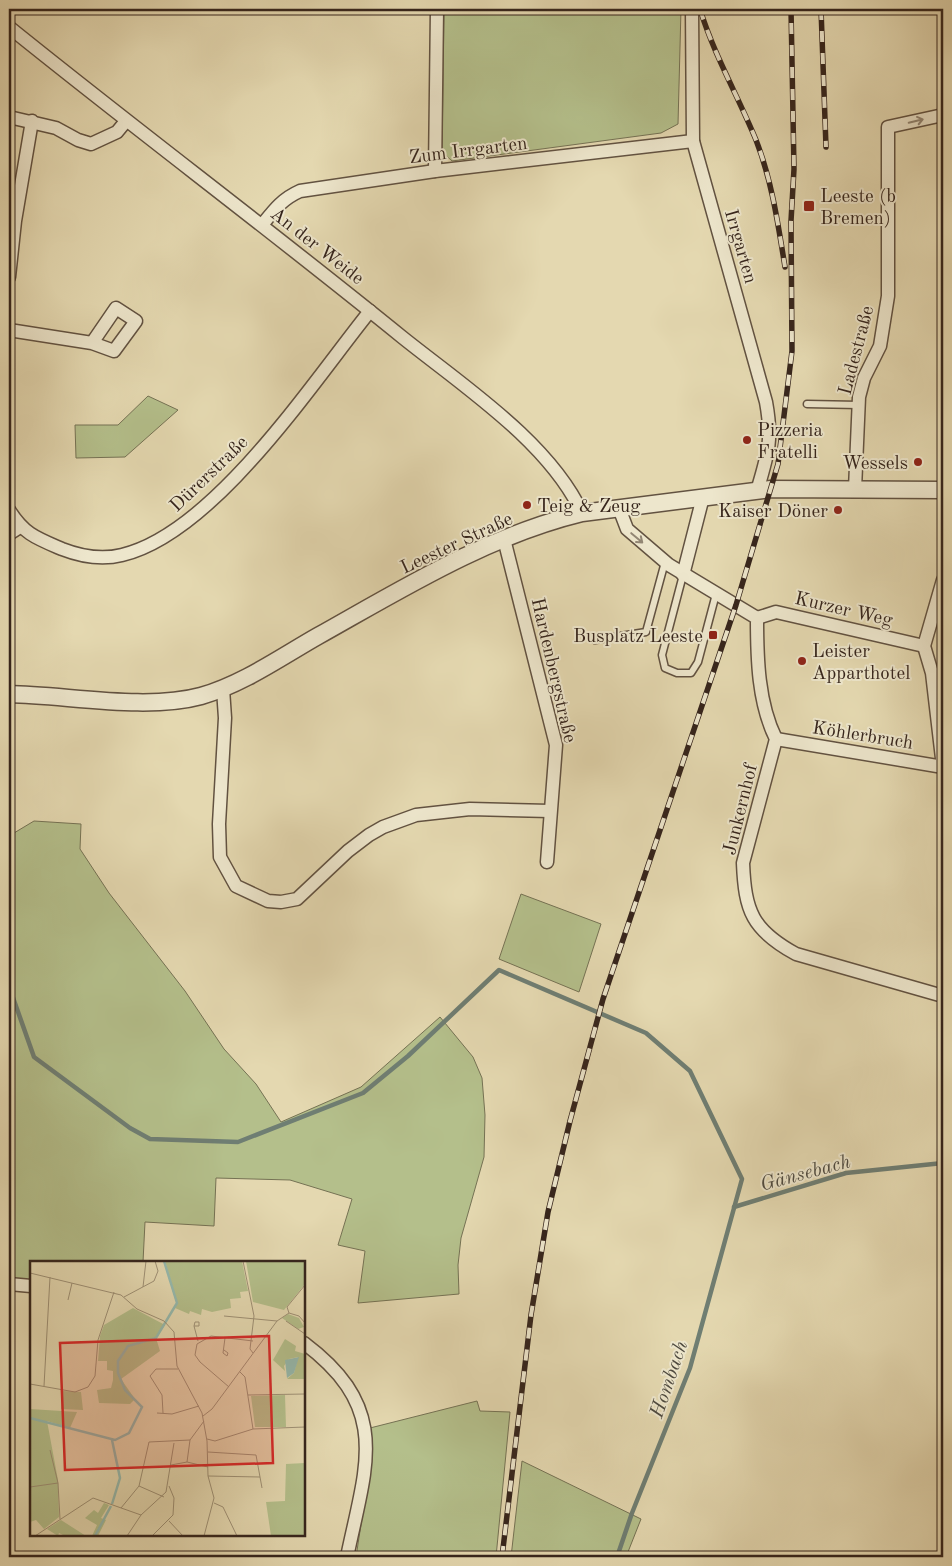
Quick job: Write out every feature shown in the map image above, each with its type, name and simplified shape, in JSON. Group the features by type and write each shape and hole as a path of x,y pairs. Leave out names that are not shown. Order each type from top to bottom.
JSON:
{"street":[{"path":"436,171 437,9"},
{"name":"Irrgarten","path":"692,9 692,141 766,402 771,428 769,449 757,491"},
{"name":"An der Weide","path":"9,28 262,225 533,443 573,494 582,513"},
{"name":"Ladestraße","path":"855,489 859,406 864,378 880,346 888,296 888,127 943,115"},
{"path":"9,117 56,128 78,140 91,144 117,132 126,121"},
{"path":"9,277 15,220 32,121"},
{"name":"Zum Irrgarten","path":"262,225 278,204 288,196 300,191 436,171 692,141"},
{"name":"Dürerstraße","path":"9,510 14,531 82,556 121,555 155,541 180,527 250,463 370,311"},
{"path":"9,330 92,343"},
{"name":"Leester Straße","path":"9,694 147,702 176,701 223,689 389,596 480,549 557,519 582,513 757,491 943,490"},
{"path":"683,575 703,498"},
{"path":"618,508 628,529 665,562 683,575 757,618 760,674 767,720 776,739"},
{"name":"Hardenbergstraße","path":"504,539 556,745 547,862"},
{"path":"943,580 924,646 932,673 943,767"},
{"name":"Kurzer Weg","path":"757,618 776,612 924,646"},
{"path":"223,689 225,718 219,824 220,857 236,886 268,901 281,902 297,899 348,851 369,835 408,818 436,812 470,809 550,812"},
{"name":"Köhlerbruch","path":"776,739 943,767"},
{"name":"Junkernhof","path":"776,739 743,863 744,883 750,910 760,930 774,942 796,954 943,996"},
{"path":"9,1284 30,1286"},
{"path":"305,1344 334,1370 355,1397 365,1424 366,1469 347,1557"}],"lane":[{"path":"807,404 859,406"},
{"path":"595,640 646,632 665,562"},
{"path":"683,575 662,655 665,668 677,672 690,673 698,662 716,594"}],"green space":[{"path":"444,9 681,9 678,124 661,133 452,161 442,152"},
{"path":"148,396 178,410 125,457 76,458 75,425 118,425"},
{"path":"34,821 81,824 80,849 109,893 185,991 224,1049 256,1084 281,1122 361,1087 440,1017 473,1057 482,1078 485,1115 484,1157 461,1238 458,1265 459,1294 358,1303 365,1251 338,1245 352,1199 290,1180 216,1178 214,1226 145,1222 143,1261 30,1261 30,1280 9,1279 9,836"},
{"path":"521,894 601,924 579,992 499,959"},
{"path":"477,1401 480,1411 510,1412 496,1557 356,1557 368,1479 370,1428"},
{"path":"522,1461 641,1519 626,1557 511,1557"}],"waterway":[{"name":"Hombach","path":"9,886 11,992 34,1057 130,1128 150,1139 238,1142 363,1093 408,1056 499,970 646,1033 690,1071 742,1179 690,1368 632,1513 617,1557"},
{"name":"Gänsebach","path":"734,1207 846,1173 943,1163"}],"railway":[{"path":"700,9 712,43 762,155 774,203 785,267"},
{"path":"502,1557 531,1315 548,1212 570,1121 603,999 736,605 778,464 792,351 791,221 794,169 791,9"},
{"path":"821,9 826,147"}],"place":[{"name":"Leeste (b Bremen)","path":"809,206"},
{"name":"Pizzeria Fratelli","path":"747,440"},
{"name":"Wessels","path":"918,462"},
{"name":"Teig & Zeug","path":"527,505"},
{"name":"Kaiser Döner","path":"838,510"},
{"name":"Busplatz Leeste","path":"713,635"},
{"name":"Leister Apparthotel","path":"802,661"}]}
